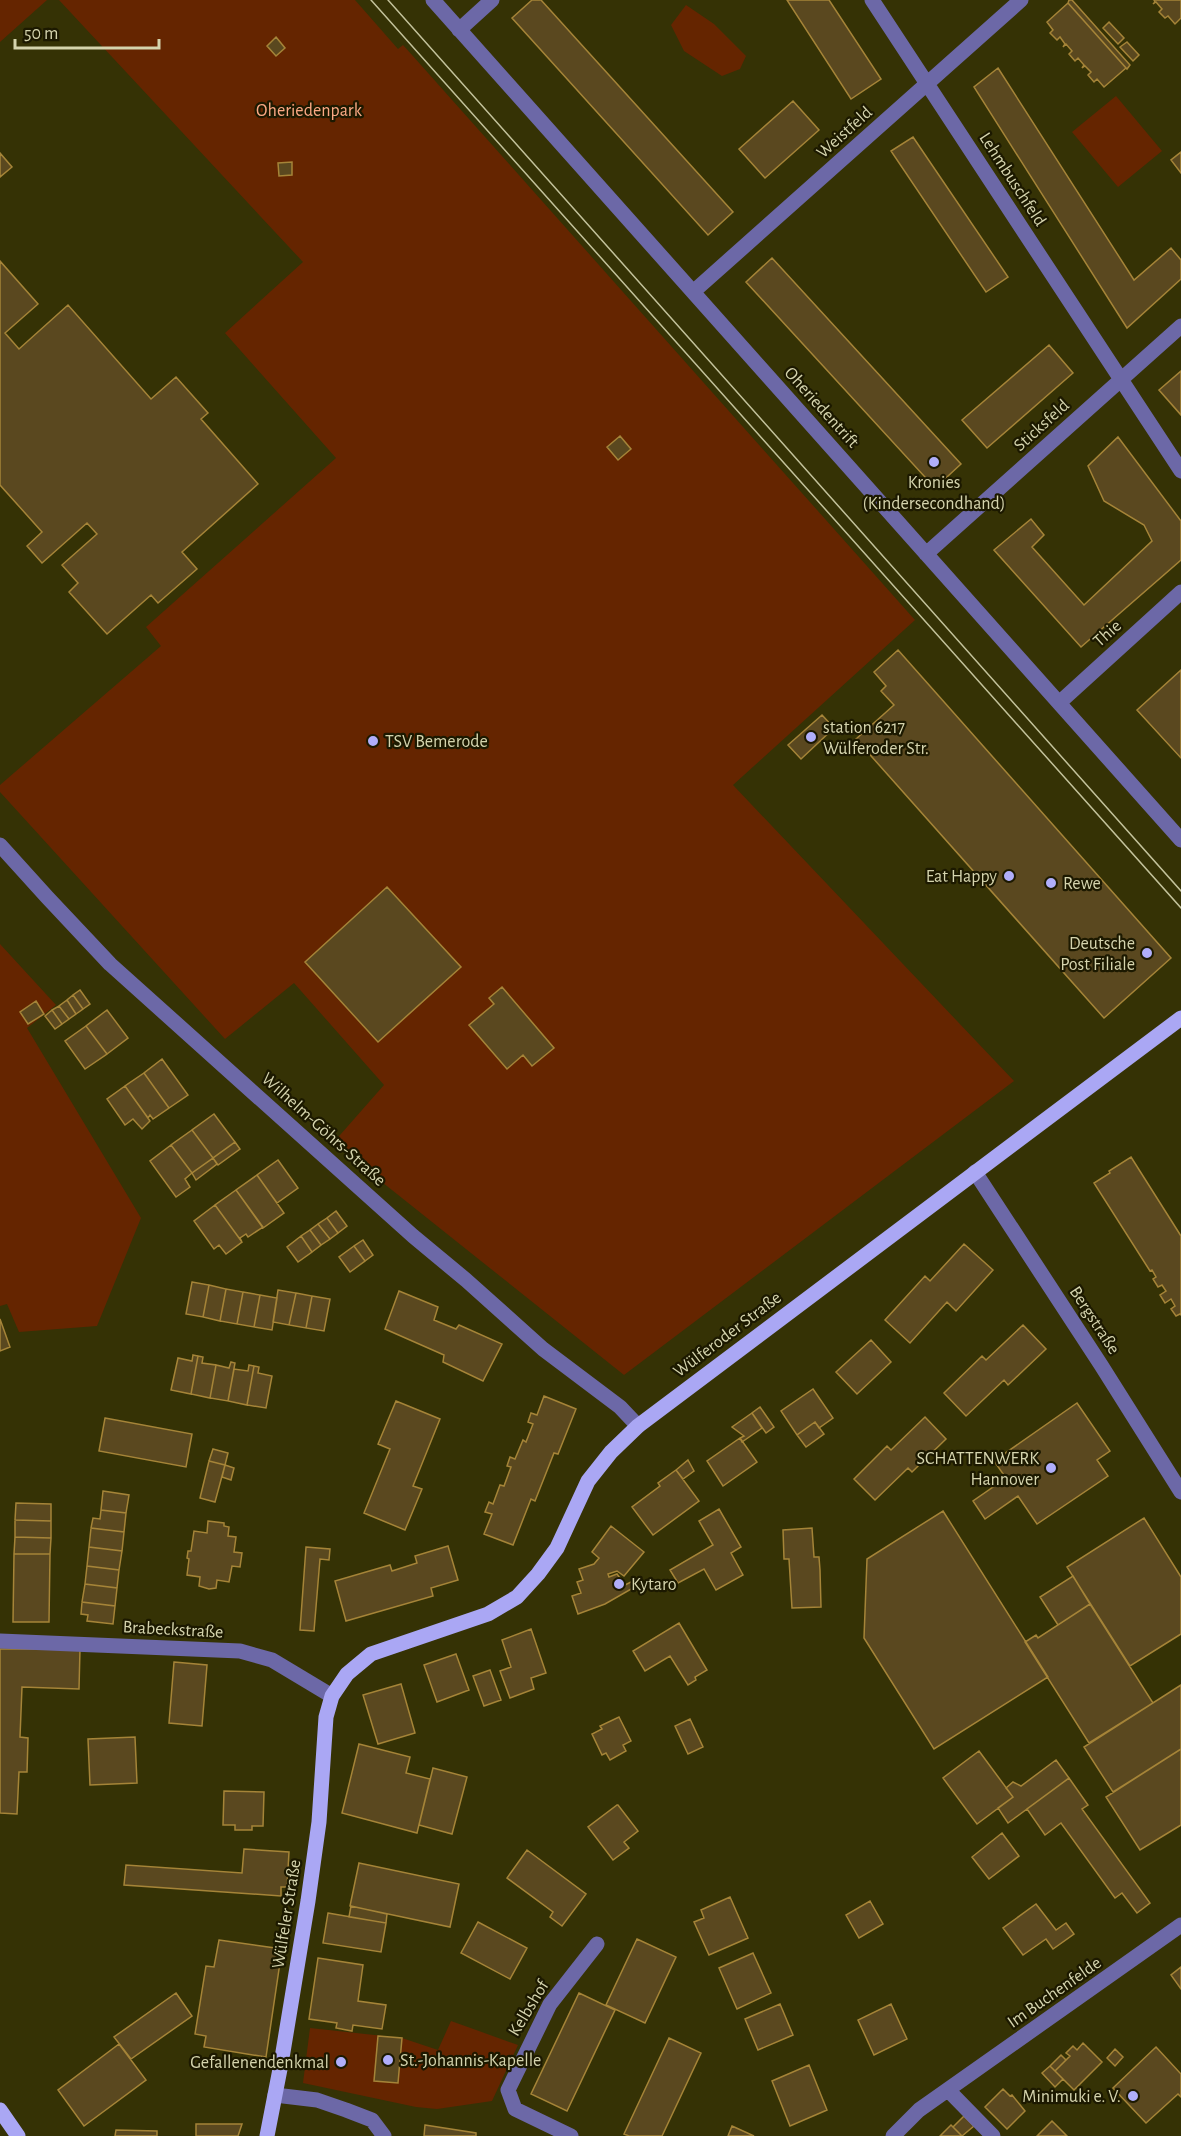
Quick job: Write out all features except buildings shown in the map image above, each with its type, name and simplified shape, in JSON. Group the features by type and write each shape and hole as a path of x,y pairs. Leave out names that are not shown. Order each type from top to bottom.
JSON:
{"main road":[{"name":"Wülferoder Straße","path":"333,1696 346,1674 371,1654 488,1614 517,1597 538,1574 556,1548 588,1481 611,1452 638,1426 1181,1018"},
{"name":"Wülfeler Straße","path":"267,2136 308,1901 320,1812 326,1717 333,1696"},
{"path":"0,2110 18,2136"}],"street":[{"name":"Oheriedentrift","path":"433,0 1181,840"},
{"path":"459,30 492,0"},
{"name":"Lehmbuschfeld","path":"872,0 1122,379"},
{"name":"Weistfeld","path":"693,292 1021,0"},
{"name":"Sticksfeld","path":"926,554 1181,326"},
{"path":"1122,379 1181,471"},
{"name":"Thie","path":"1059,703 1181,592"},
{"name":"Wilhelm-Göhrs-Straße","path":"0,844 110,964 413,1236 543,1349 620,1407 638,1426"},
{"name":"Bergstraße","path":"975,1172 1181,1492"},
{"name":"Brabeckstraße","path":"0,1641 240,1651 272,1659 333,1696"},
{"name":"Im Buchenfelde","path":"893,2136 919,2110 1181,1925"},
{"name":"Kelbshof","path":"571,2136 515,2109 508,2090 550,2004 597,1944"},
{"path":"948,2090 993,2136"},
{"path":"275,2095 317,2100 346,2110 372,2120 384,2136"}],"green space":[{"path":"0,0 47,0 0,42"},
{"name":"TSV Bemerode","path":"59,0 355,0 398,49 403,45 915,620 733,785 1014,1081 624,1375 333,1143 384,1085 294,983 225,1039 0,792 0,785 161,646 146,627 336,458 225,333 303,262"},
{"path":"686,5 714,24 746,56 740,69 722,76 684,51 671,25"},
{"path":"1116,96 1162,151 1118,187 1072,132"},
{"path":"0,944 56,1005 27,1028 141,1218 97,1326 19,1332 7,1304 0,1306"},
{"path":"451,2021 518,2045 492,2101 437,2109 416,2107 303,2083 310,2028 402,2038 438,2050"}],"tram line":[{"path":"371,0 1181,908"},
{"path":"388,0 1181,891"}],"place":[{"name":"Kronies (Kindersecondhand)","path":"934,462"},
{"name":"station 6217 Wülferoder Str.","path":"811,737"},
{"name":"TSV Bemerode","path":"373,741"},
{"name":"Eat Happy","path":"1009,876"},
{"name":"Rewe","path":"1051,883"},
{"name":"Deutsche Post Filiale","path":"1147,953"},
{"name":"SCHATTENWERK Hannover","path":"1051,1468"},
{"name":"Kytaro","path":"619,1584"},
{"name":"St.-Johannis-Kapelle","path":"388,2060"},
{"name":"Gefallenendenkmal","path":"341,2062"},
{"name":"Minimuki e. V.","path":"1133,2096"}],"park label":[{"name":"Oheriedenpark","path":"309,110"}]}
